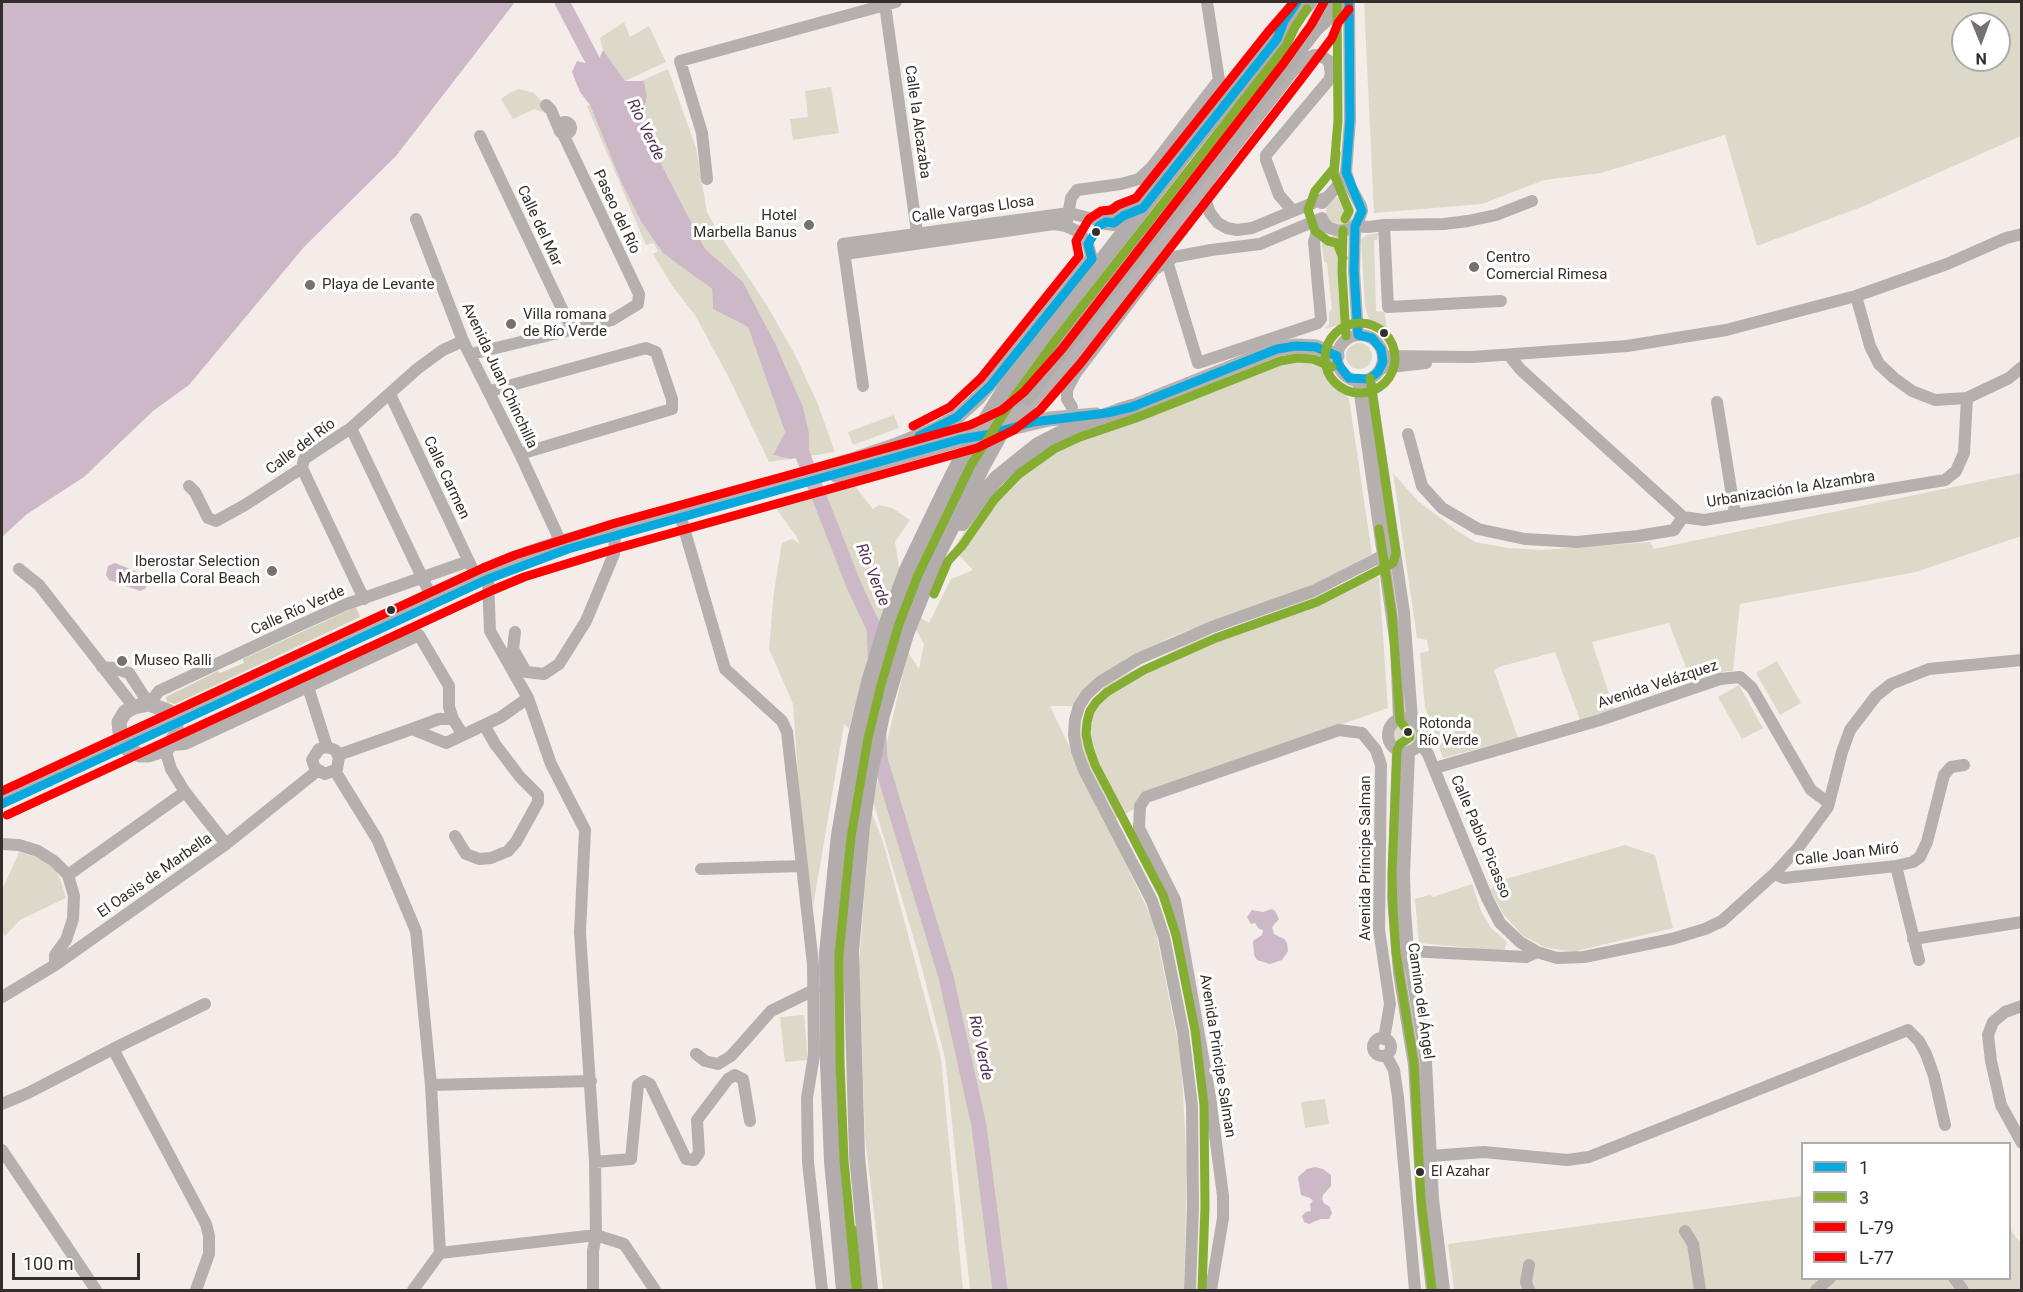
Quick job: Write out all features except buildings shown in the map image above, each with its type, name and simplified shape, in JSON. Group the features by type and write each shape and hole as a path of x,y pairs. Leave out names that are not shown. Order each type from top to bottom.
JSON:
{"highway":[{"path":"1276,39 1284,21 1297,2"},
{"path":"1067,291 1143,208 1276,39 1309,2"},
{"path":"1293,71 1338,6"},
{"path":"870,1290 857,1156 851,951 861,827 872,764 882,716 900,651 919,598 982,465 1004,427 1023,406 1101,299 1316,28 1338,6"},
{"path":"1106,222 1114,222 1143,208"},
{"path":"844,1290 832,1161 827,953 839,835 856,736 869,682 888,620 942,497 981,425 1091,263"},
{"path":"938,554 952,539 985,492 1024,454 1066,429 1132,407"}],"main road":[{"path":"967,438 1008,420 1071,357 1207,183"},
{"path":"850,466 924,435 957,417 990,386 1067,291"},
{"path":"2,795 124,743 559,543 759,492 850,466 967,438 1041,421 1107,413 1132,407 1277,349 1296,346 1316,347 1337,356"},
{"path":"174,720 431,596 568,549 681,518 759,492"},
{"path":"149,704 164,709 174,720 176,734 170,747 149,756 134,753 124,743 119,726 125,712 134,707 149,704"},
{"path":"2,804 124,743"}],"street":[{"path":"1091,263 1079,232 1066,226 1071,198 1077,190 1121,184 1138,179 1151,168 1219,80 1207,2"},
{"path":"707,179 702,134 680,61 891,3"},
{"name":"Calle la Alcazaba","path":"891,3 918,238"},
{"path":"1338,6 1350,120 1346,172 1342,181 1320,209 1324,221 1349,238 1354,254"},
{"path":"1292,210 1279,195 1266,160 1269,150 1329,80 1331,75 1329,61 1319,55 1307,58 1293,71 1207,183 1205,200 1210,213 1218,223 1237,230 1252,228 1343,190 1355,196"},
{"name":"Paseo del Río","path":"546,105 551,110 639,294 638,304 612,320 572,330"},
{"name":"Calle del Mar","path":"480,136 572,330"},
{"path":"1346,172 1361,206 1356,225 1354,254 1358,335"},
{"path":"1340,231 1356,225 1444,224 1496,215 1532,201"},
{"name":"Calle Vargas Llosa","path":"863,386 844,249 1031,222 1069,213 1106,222"},
{"name":"Avenida Juan Chinchilla","path":"416,219 463,341 520,454 559,543"},
{"path":"1072,407 1067,399 1067,390 1075,374 1154,270 1167,261 1192,253 1260,244 1324,221"},
{"path":"1167,261 1198,363 1318,323 1321,318 1314,242 1324,221"},
{"name":"Calle Vargas Llosa","path":"1031,222 1066,226"},
{"path":"1379,225 1388,307 1501,301"},
{"path":"1364,380 1382,362 1627,346 1726,330 1856,296 1947,264 2006,238 2022,234"},
{"path":"1856,296 1870,346 1878,364 1912,391 1935,399 1967,398 2009,378 2022,367"},
{"path":"471,354 572,330"},
{"path":"1364,380 1349,378 1338,364 1339,350 1346,340 1358,335 1372,338 1382,349 1382,362"},
{"name":"Calle del Río","path":"189,486 195,492 208,518 216,521 302,468 304,459 351,428 417,369 443,350 463,341"},
{"path":"490,392 646,348 656,352 672,399 672,409 520,454"},
{"path":"1408,434 1422,486 1442,508 1478,529 1525,539 1576,542 1674,530 1683,517 1520,369 1509,355"},
{"path":"1364,380 1396,646 1399,719"},
{"path":"1364,380 1404,613 1412,719"},
{"name":"Calle Carmen","path":"390,394 469,561 482,577"},
{"name":"Urbanización la Alzambra","path":"1683,517 1704,519 1945,480 1956,471 1965,453 1967,398"},
{"path":"1717,402 1735,514"},
{"path":"351,428 431,596"},
{"path":"302,468 364,599"},
{"path":"681,518 725,669 782,721 787,732 814,990 814,1055 807,1098 808,1161 822,1290"},
{"path":"515,632 513,649 526,672 544,674 559,664 585,621 614,555 615,536"},
{"path":"1190,1290 1193,1206 1192,1106 1183,1032 1164,937 1152,901 1084,771 1076,743 1075,720 1079,706 1087,694 1100,682 1138,659 1212,627 1313,591 1384,555"},
{"name":"Calle Río Verde","path":"149,704 159,691 300,625 469,561"},
{"path":"18,569 39,585 134,707"},
{"path":"482,577 490,631 528,698 551,764 585,830 580,932 595,1162 596,1235 593,1251 593,1290"},
{"path":"170,747 185,744 419,634 449,686 449,707 463,735"},
{"name":"Calle Pablo Picasso","path":"1421,744 1435,768 1487,898 1500,922 1520,942 1537,952 1557,958 1584,957 1672,939 1722,921 1774,874 1798,848 1829,803 1850,730 1876,696 1891,684 1929,669 2022,660"},
{"path":"102,667 129,673 149,704"},
{"name":"Avenida Velázquez","path":"1435,768 1600,720 1720,679 1740,676 1752,688 1811,790 1829,803"},
{"path":"308,687 327,747"},
{"path":"412,729 446,742 501,717 528,698"},
{"path":"338,755 439,719 453,719"},
{"path":"1399,719 1412,719 1417,722 1423,732 1421,744 1404,752 1390,743 1388,738 1390,726 1399,719"},
{"path":"455,836 466,854 479,859 491,858 508,851 516,843 538,802 538,795 520,777 484,725"},
{"name":"Avenida Príncipe Salman","path":"1140,834 1140,806 1146,797 1339,730 1362,733 1376,750 1381,765 1379,929 1390,1004 1387,1046"},
{"name":"El Oasis de Marbella","path":"2,997 55,965 226,844 185,792 171,769 167,756 170,747"},
{"path":"327,747 335,750 338,755 340,762 335,771 325,774 317,771 313,764 313,756 319,749 327,747"},
{"name":"Camino del Ángel","path":"1404,752 1404,874 1408,951 1426,1062 1430,1156 1444,1290"},
{"name":"Camino del Ángel","path":"1404,752 1393,897 1399,973 1412,1043 1423,1213 1432,1290"},
{"name":"El Oasis de Marbella","path":"149,756 158,758 171,769"},
{"name":"Calle Joan Miró","path":"1774,874 1784,878 1896,866 1913,862 1920,857 1927,842 1944,775 1951,767 1964,765"},
{"path":"226,844 317,771"},
{"path":"335,771 377,839 416,932 431,1084 440,1253 412,1290"},
{"path":"2,844 19,845 38,850 68,875 185,792"},
{"name":"Avenida Principe Salman","path":"1140,834 1175,900 1210,1096 1223,1196 1223,1218 1211,1290"},
{"path":"701,869 802,866"},
{"path":"1896,866 1919,960"},
{"name":"El Oasis de Marbella","path":"55,965 55,955 66,940 73,918 74,896 68,875"},
{"path":"1913,939 2022,922"},
{"path":"1408,951 1526,957 1537,952"},
{"path":"696,1054 705,1061 718,1064 731,1056 771,1011 814,990"},
{"path":"2,1104 205,1004"},
{"path":"2022,1006 2005,1012 1993,1022 1988,1035 2001,1105 2022,1143"},
{"path":"1430,1156 1484,1152 1567,1160 1589,1157 1908,1030 1919,1041 1926,1054 1934,1076 1945,1125"},
{"path":"1412,1043 1387,1046 1398,1097 1415,1290"},
{"path":"113,1049 206,1224 209,1254 196,1290"},
{"path":"595,1162 631,1159 638,1085 644,1081 650,1084 686,1159 694,1160 699,1153 697,1120 728,1079 735,1076 743,1079 750,1121"},
{"path":"431,1084 591,1081"},
{"path":"2,1150 96,1290"},
{"path":"1685,1231 1693,1244 1700,1290"},
{"path":"440,1253 596,1235 624,1244 655,1290"},
{"path":"1529,1265 1526,1282 1529,1290"},
{"path":"1815,1290 1828,1280"}],"shaded area":[{"path":"2,2 515,2 396,156 304,247 189,385 153,411 84,477 27,514 2,537"},
{"path":"1364,2 2021,2 2021,136 1864,206 1757,246 1725,135 1601,173 1544,180 1482,204 1374,213"},
{"path":"624,22 630,37 649,26 666,62 625,81 603,50 600,38"},
{"path":"603,50 625,81 644,81 647,97 641,125 705,249 743,282 775,343 803,407 809,433 809,456 790,459 773,455 785,432 748,327 713,309 712,289 663,253 641,221 620,179 590,105 580,92 572,72 577,61 596,66"},
{"path":"668,69 696,148 707,212 768,307 795,355 817,402 835,452 809,456 809,433 803,407 775,343 743,282 705,249 641,125 647,97 644,81 641,81"},
{"path":"831,87 839,133 793,140 790,119 808,117 805,91"},
{"path":"519,89 534,93 541,101 545,113 534,109 513,119 501,99"},
{"path":"590,105 620,179 663,253 712,289 713,309 748,327 785,432 773,455 790,459 769,462 729,378 695,315 673,287 653,254 658,251 653,243 646,245 587,106"},
{"path":"1340,197 1350,201 1354,211 1350,221 1340,225 1330,221 1326,211 1330,201"},
{"path":"1378,233 1377,240 1374,240 1376,311 1385,312 1387,336 1369,319 1365,307 1361,239"},
{"path":"1333,236 1345,239 1348,315 1345,323 1326,329 1325,327 1329,325 1329,312 1332,310 1327,264 1324,261 1321,239"},
{"path":"1359,343 1368,347 1372,356 1368,365 1359,369 1350,365 1346,356 1350,347"},
{"path":"1299,354 1315,358 1349,399 1372,554 1285,599 1241,611 1173,636 1096,677 1072,706 1050,706 1154,923 1181,1057 1187,1166 1184,1290 970,1290 945,1058 918,953 873,801 908,652 919,669 924,644 893,588 872,643 849,729 844,724 813,907 802,830 793,704 769,649 774,591 782,543 792,539 800,544 770,500 850,480 873,509 879,505 892,508 910,520 895,542 899,566 921,618 929,623 951,579 973,570 953,549 988,495 1057,442 1256,367"},
{"path":"894,415 899,428 853,445 848,432"},
{"path":"1393,473 1418,501 1456,530 1475,542 1508,548 1542,550 1650,542 1654,549 2021,473 2021,536 1916,572 1740,604 1733,671 1692,683 1669,623 1592,642 1614,709 1580,720 1555,652 1502,666 1494,670 1518,738 1443,758 1425,707 1420,653 1429,651 1427,640 1417,638"},
{"path":"115,563 145,575 149,581 145,589 140,591 109,580 106,575 108,566"},
{"path":"1371,572 1379,578 1388,708 1141,795 1134,809 1114,820 1085,763 1080,736 1084,713 1107,683 1194,641 1297,603"},
{"path":"356,607 360,617 175,704 167,702 166,697 218,671 220,673 244,663 243,659"},
{"path":"1777,661 1801,703 1780,715 1756,673"},
{"path":"1739,685 1763,728 1742,739 1718,697"},
{"path":"1405,723 1414,726 1417,735 1414,744 1405,747 1396,744 1393,735 1396,726"},
{"path":"871,810 884,845 941,1058 963,1290 883,1290 865,1137 859,963"},
{"path":"1625,845 1655,855 1673,928 1572,952 1544,947 1522,935 1504,915 1490,890 1499,881"},
{"path":"19,852 39,858 54,868 66,898 20,920 5,936 2,931 2,890"},
{"path":"1472,884 1481,911 1491,928 1507,942 1504,951 1419,943 1415,899 1430,895 1433,897"},
{"path":"1272,909 1279,919 1272,927 1274,934 1284,939 1288,951 1282,960 1270,964 1257,960 1254,955 1253,941 1262,935 1263,930 1259,929 1255,923 1251,924 1247,917 1252,910 1263,912"},
{"path":"804,1015 808,1060 785,1062 780,1017"},
{"path":"1325,1099 1329,1124 1305,1128 1301,1102"},
{"path":"1315,1167 1331,1175 1331,1186 1322,1199 1330,1207 1332,1213 1329,1219 1321,1219 1309,1224 1304,1222 1302,1216 1311,1211 1310,1204 1313,1201 1301,1195 1298,1177 1307,1169"},
{"path":"1801,1196 1801,1280 2011,1280 2011,1230 2021,1244 2021,1290 1454,1290 1448,1244"}],"waterway":[{"name":"Rio Verde","path":"562,2 605,84"},
{"name":"Rio Verde","path":"796,438 855,588 874,628 880,759 946,977 979,1126 1000,1290"}],"transit line":[{"name":"L-79","path":"913,426 950,407 981,378 1079,256 1076,241 1089,219 1101,211 1111,210 1136,198 1294,2"},
{"name":"1","path":"1143,208 1277,39 1284,21 1297,2"},
{"name":"L-79","path":"2,791 515,555 612,524 970,425 1002,410 1024,392 1062,349 1283,64 1311,25 1324,2"},
{"name":"3","path":"1337,2 1338,120 1334,168 1315,191 1308,210 1315,231 1328,241 1337,243 1343,258"},
{"name":"1","path":"1349,2 1350,120 1346,172 1362,211 1355,226"},
{"name":"3","path":"856,1289 844,1160 839,954 851,837 868,738 899,624 918,575 971,465 1015,396 1055,341 1286,46 1307,9"},
{"name":"L-77","path":"7,815 524,577 618,548 977,448 1014,430 1040,410 1080,364 1302,78 1332,38 1338,23 1349,9"},
{"name":"3","path":"1336,153 1334,174 1349,211 1345,219"},
{"name":"1","path":"919,436 957,417 990,386 1092,259 1088,244 1099,226 1106,222 1114,223 1123,216 1143,208"},
{"name":"1","path":"1355,226 1354,271 1358,335"},
{"name":"3","path":"1343,230 1342,272 1346,336"},
{"name":"3","path":"1360,323 1379,329 1389,339 1395,358 1389,377 1379,387 1360,393 1341,387 1331,377 1325,358 1331,339 1341,329 1360,323"},
{"name":"1","path":"1337,356 1338,364 1349,378 1369,379 1378,372 1383,362 1381,349 1372,338 1358,335"},
{"name":"1","path":"2,804 488,579 568,549 961,439 986,435 1033,422 1107,413 1132,407 1277,349 1296,346 1316,347 1337,356"},
{"name":"3","path":"934,594 948,561 962,546 994,500 1019,474 1054,449 1280,361 1297,358 1313,359 1332,367"},
{"name":"3","path":"1202,1290 1205,1206 1204,1105 1195,1030 1176,935 1163,895 1095,765 1086,734 1087,722 1096,702 1107,692 1144,670 1216,638 1317,602 1393,563 1396,553 1370,378"},
{"name":"3","path":"1379,529 1392,614 1400,721 1410,734 1410,737 1400,744 1397,750 1392,874 1393,910 1396,953 1414,1063 1421,1200 1432,1290"},
{"name":"3","path":"852,1229 858,1290"}],"place":[{"name":"Hotel Marbella Banus","path":"809,225"},
{"name":"Centro Comercial Rimesa","path":"1474,267"},
{"name":"Playa de Levante","path":"310,285"},
{"name":"Villa romana de Río Verde","path":"511,324"},
{"name":"Iberostar Selection Marbella Coral Beach","path":"272,571"},
{"name":"Museo Ralli","path":"122,661"},
{"name":"Rotonda Río Verde","path":"1408,732"},
{"name":"El Azahar","path":"1420,1172"}]}
